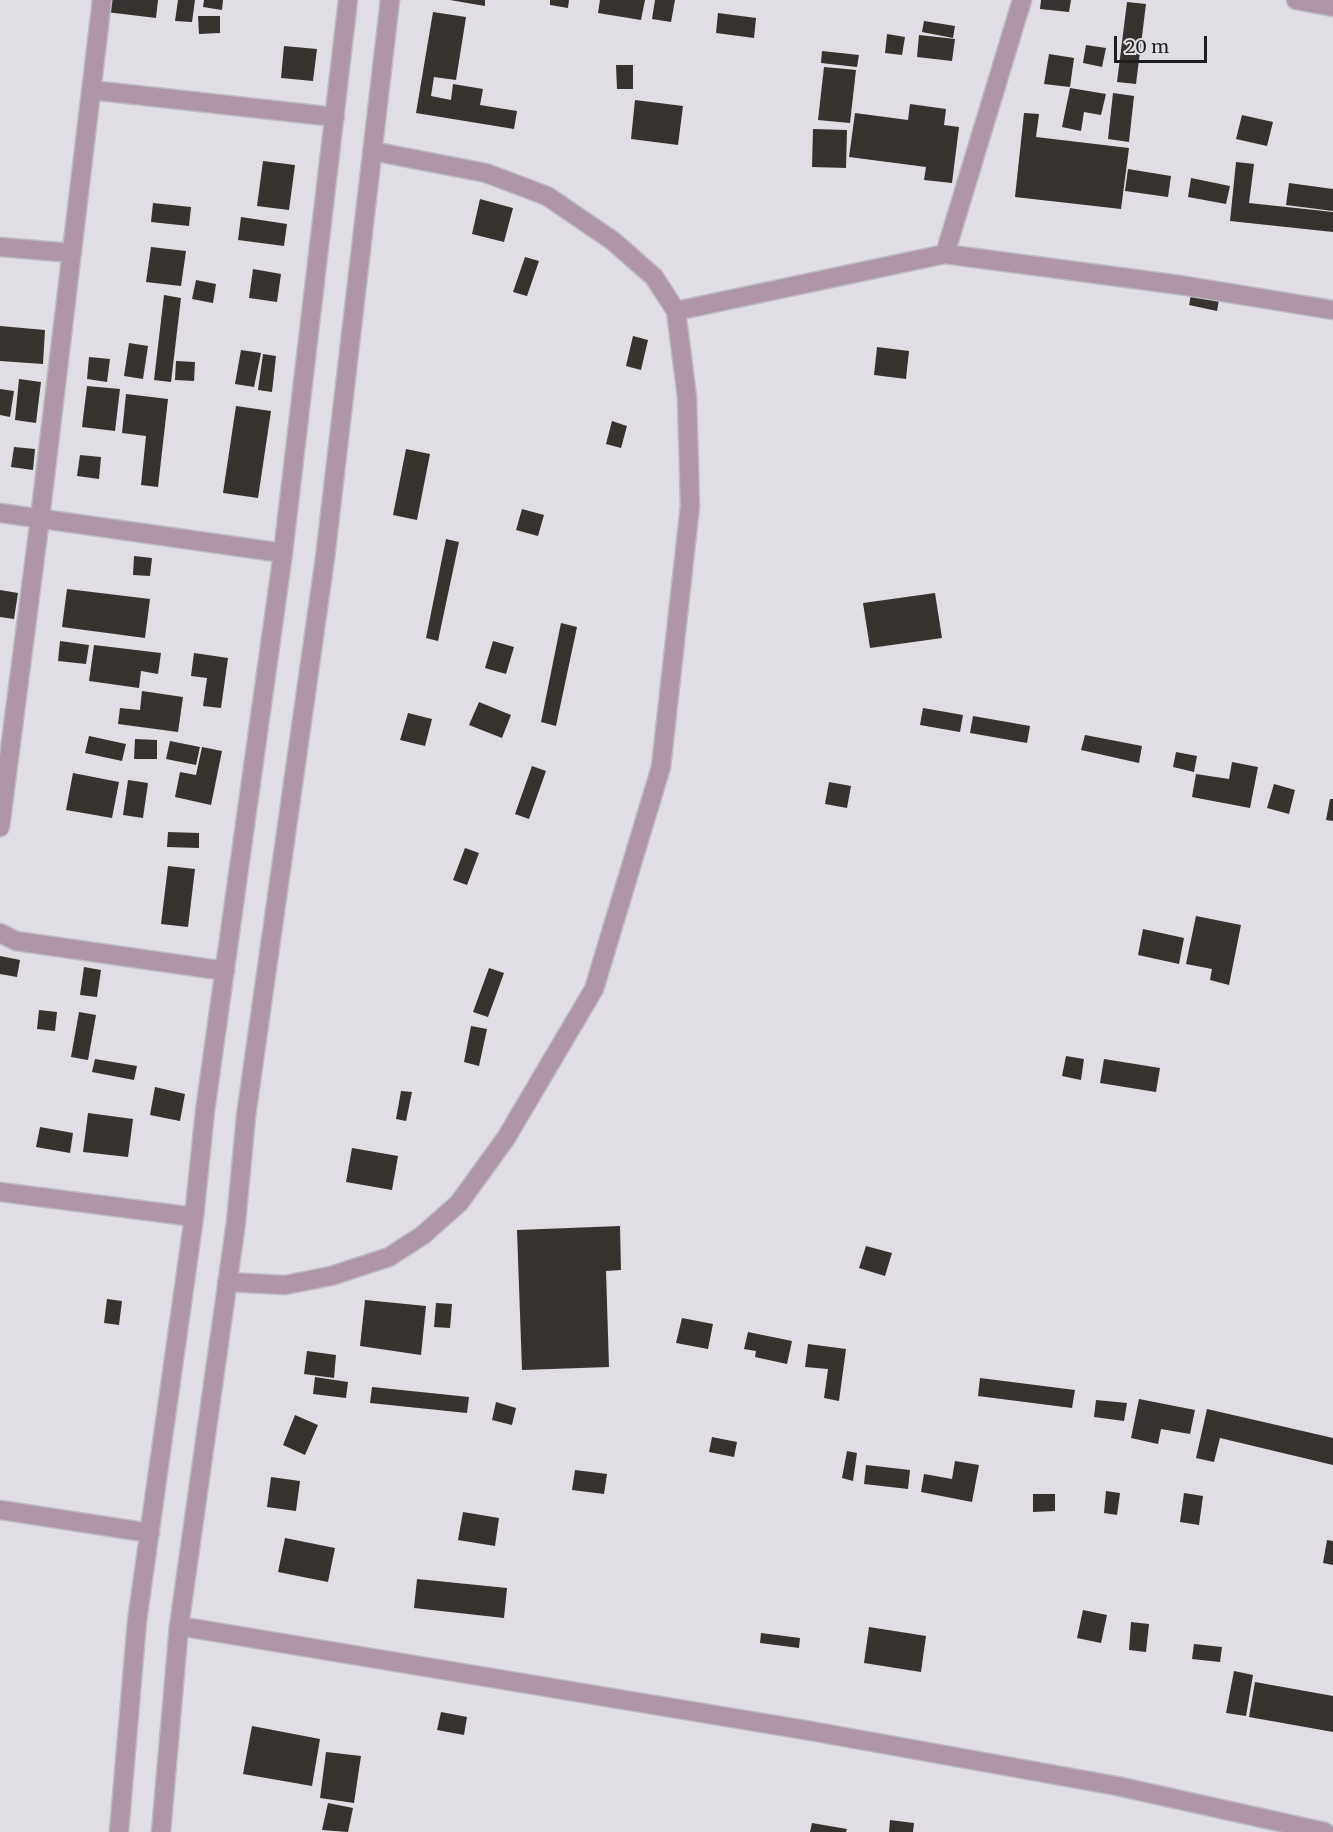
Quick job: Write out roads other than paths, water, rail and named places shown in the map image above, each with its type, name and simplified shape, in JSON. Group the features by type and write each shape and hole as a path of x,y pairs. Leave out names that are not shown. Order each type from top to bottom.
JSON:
{"street":[{"path":"0,827 40,518 102,0"},
{"path":"119,1832 137,1621 194,1217 204,1111 283,553 348,0"},
{"path":"161,1832 179,1626 227,1282 246,1116 325,558 390,0"},
{"path":"945,254 1022,0"},
{"path":"1296,0 1333,7"},
{"path":"91,90 334,117"},
{"path":"227,1282 285,1285 331,1276 388,1257 423,1235 459,1203 506,1138 594,989 661,767 690,506 687,397 676,311 654,277 613,241 547,196 486,173 372,151"},
{"path":"0,247 72,253"},
{"path":"676,311 945,254 1179,285 1333,310"},
{"path":"0,513 283,553"},
{"path":"0,933 16,941 225,971"},
{"path":"0,1192 194,1217"},
{"path":"0,1510 150,1533"},
{"path":"179,1626 811,1731 1117,1786 1325,1832"}]}
